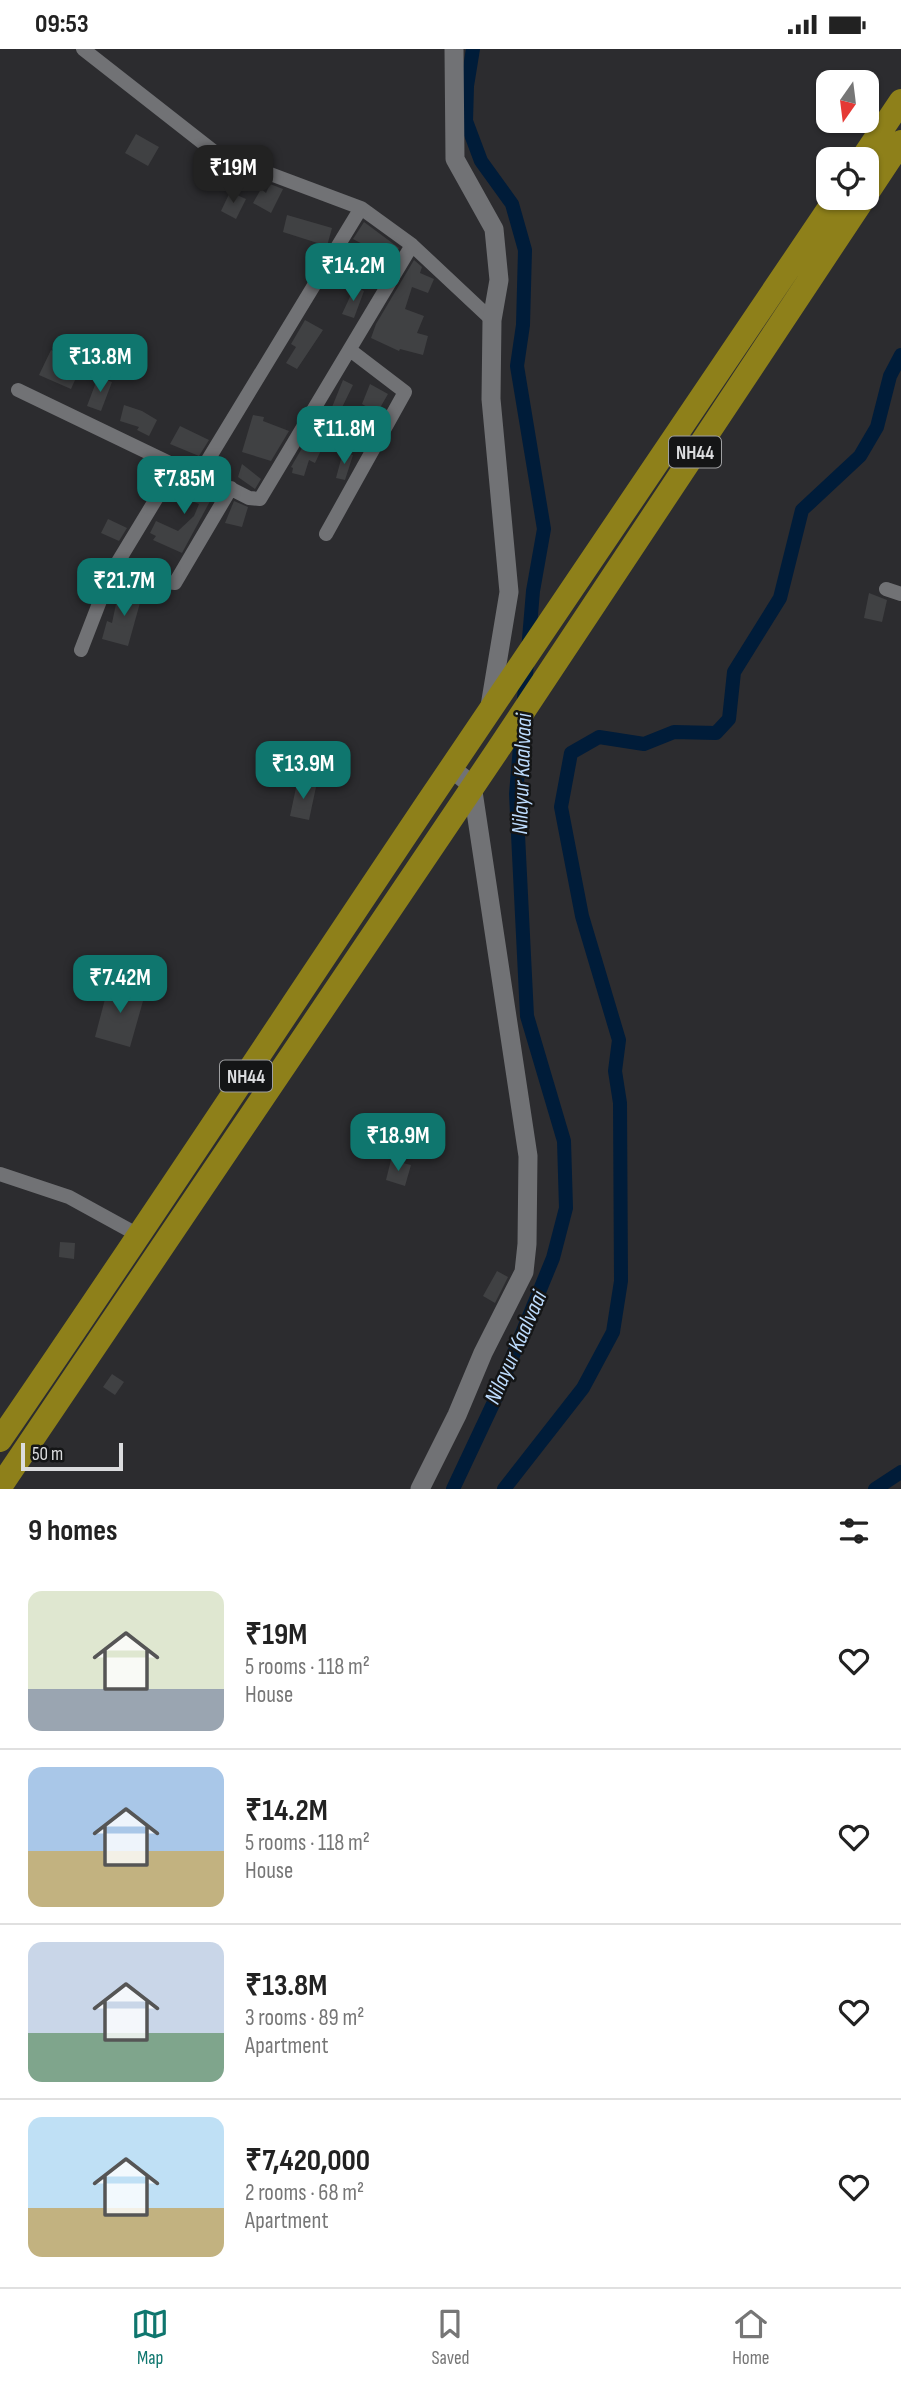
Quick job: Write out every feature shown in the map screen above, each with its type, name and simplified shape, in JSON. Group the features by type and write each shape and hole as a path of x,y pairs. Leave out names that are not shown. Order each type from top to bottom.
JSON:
{"highway":[{"path":"870,147 901,101"},
{"name":"NH44","path":"879,175 901,142"},
{"name":"NH44","path":"0,1440 79,1320 140,1236 489,710 514,678 828,210"},
{"name":"NH44","path":"0,1487 497,751 856,210"},
{"path":"0,1412 52,1364"},
{"path":"16,1489 73,1379"}],"street":[{"path":"83,49 217,154 360,208 412,245 492,320"},
{"path":"454,49 455,159 495,229 499,280 492,320 491,399 509,592 489,710"},
{"path":"200,473 360,208"},
{"path":"18,390 254,500 265,494 412,245"},
{"path":"326,534 405,391 350,350"},
{"path":"81,650 110,575 176,465"},
{"path":"110,575 175,583 231,488"},
{"path":"886,589 901,594"},
{"path":"420,1489 524,1272 527,1244 528,1156 472,785 451,768"},
{"path":"0,1174 69,1197 140,1236"}],"building":[{"path":"136,134 159,147 148,166 125,153"},
{"path":"270,184 283,189 271,213 253,203 261,189 266,193"},
{"path":"230,192 246,199 236,219 221,211"},
{"path":"287,215 332,228 327,246 283,232"},
{"path":"364,222 399,248 392,260 353,239"},
{"path":"414,260 422,267 420,273 434,279 428,293 412,287 405,309 424,316 417,333 428,336 423,355 400,349 399,351 371,338 376,324"},
{"path":"355,286 364,291 354,318 342,314"},
{"path":"305,320 323,330 297,369 286,363 296,347 291,344"},
{"path":"51,350 65,357 63,361 80,369 71,389 39,375"},
{"path":"98,377 112,382 101,411 87,406"},
{"path":"343,380 353,385 329,434 326,432 327,427 319,423 330,412"},
{"path":"370,384 388,394 377,413 362,404"},
{"path":"124,405 157,420 149,436 137,430 139,427 120,421"},
{"path":"253,415 264,417 263,421 289,431 271,461 242,452"},
{"path":"180,426 209,440 199,456 170,444"},
{"path":"308,438 324,444 315,463 309,460 304,476 292,473 291,467"},
{"path":"343,452 353,455 345,480 336,478"},
{"path":"242,464 261,479 255,489 238,477"},
{"path":"180,478 196,484 197,482 215,492 182,553 153,540 156,536 150,533 156,521 178,531 194,516 199,504 171,492"},
{"path":"234,501 248,507 242,527 225,523"},
{"path":"108,519 127,528 119,541 101,533"},
{"path":"124,588 143,592 128,646 102,639 107,621 112,623 116,604 121,605"},
{"path":"869,593 887,600 882,622 864,618"},
{"path":"297,783 316,787 309,820 290,816"},
{"path":"109,984 145,994 130,1047 95,1037"},
{"path":"391,1160 411,1165 405,1186 386,1180"},
{"path":"60,1242 75,1243 74,1259 59,1257"},
{"path":"497,1271 508,1277 495,1303 483,1296"},
{"path":"112,1374 124,1382 115,1395 103,1387"}],"waterway":[{"name":"Nilayur Kaalvaai","path":"453,1489 493,1404 553,1258 566,1208 564,1141 527,1016 516,794 533,591 544,529 517,366 523,325 525,250 512,204 481,161 466,121 467,86 473,49"},
{"path":"504,1489 583,1388 613,1332 621,1281 620,1103 615,1071 619,1040 582,916 561,807 571,753 599,737 644,744 674,732 716,733 729,719 734,672 780,598 802,510 860,456 877,427 890,376 901,355"},
{"path":"875,1489 901,1472"}]}
